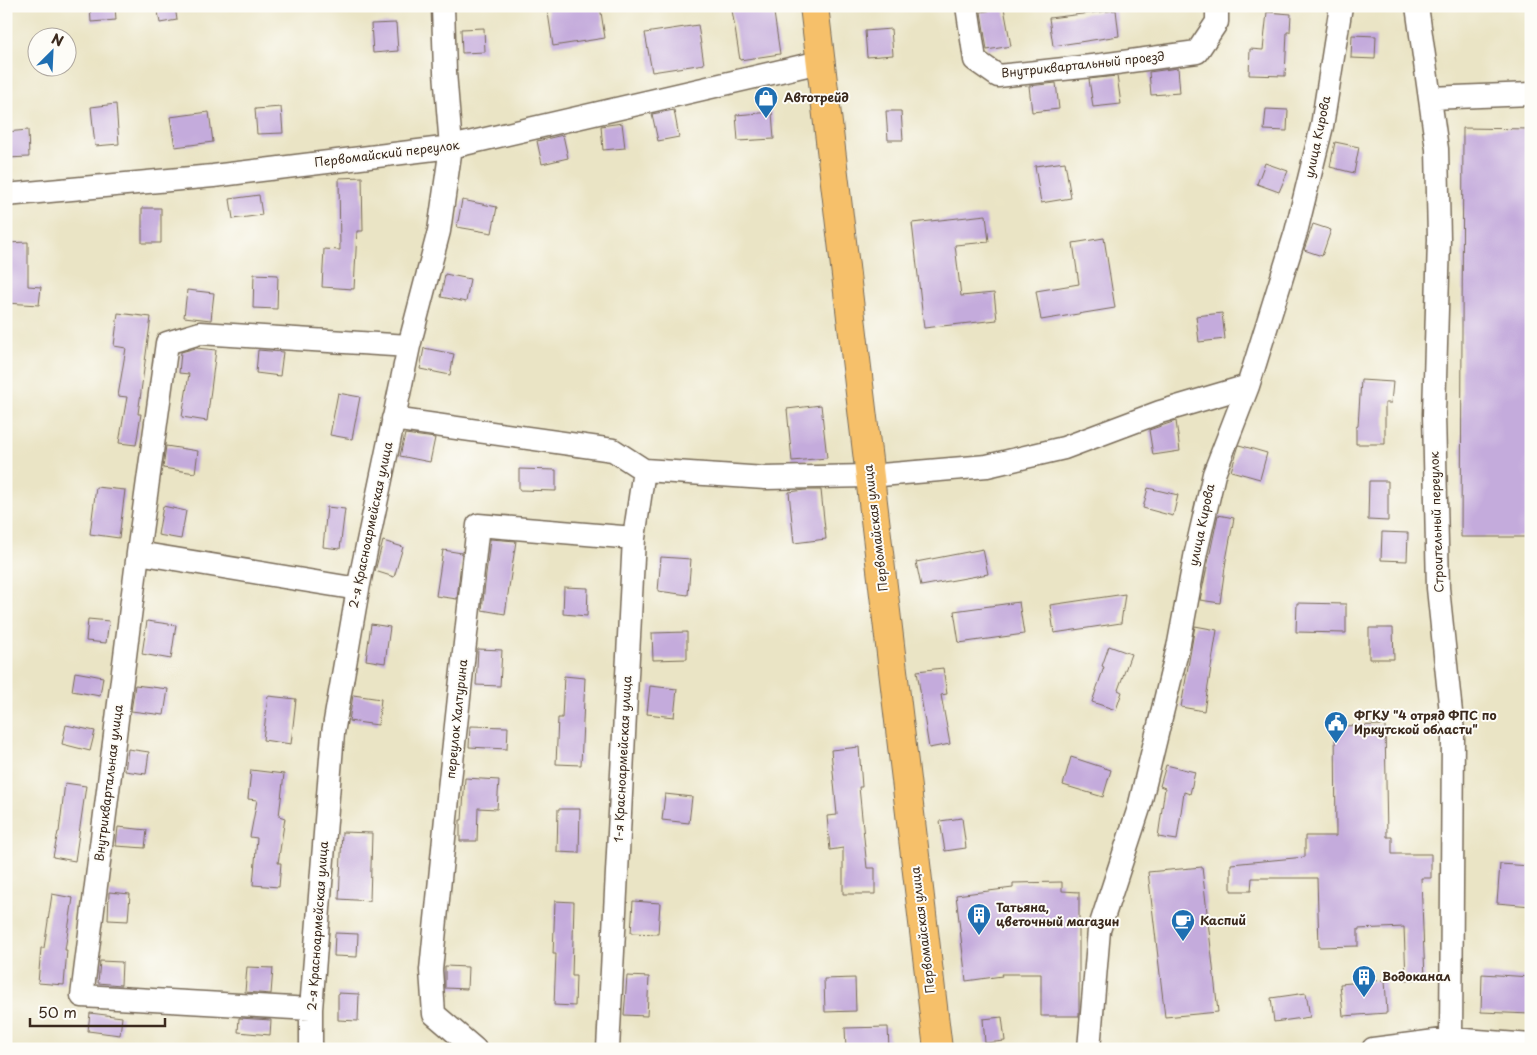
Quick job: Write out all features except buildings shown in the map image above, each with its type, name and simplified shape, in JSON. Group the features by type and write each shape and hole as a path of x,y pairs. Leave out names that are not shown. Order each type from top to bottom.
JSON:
{"main road":[{"name":"Первомайская улица","path":"814,6 938,1049"}],"street":[{"name":"2-я Красноармейская улица","path":"311,1049 311,1009 333,733 358,589 393,419 409,346 439,231 451,147 445,72 443,6"},
{"name":"Внутриквартальный проезд","path":"966,6 975,60 998,76 1197,52 1216,22 1217,6"},
{"name":"улица Кирова","path":"1089,1049 1099,930 1139,808 1179,643 1196,552 1214,474 1248,386 1296,232 1322,126 1342,6"},
{"name":"Строительный переулок","path":"1417,6 1437,149 1439,239 1434,414 1438,588 1453,732 1451,1039"},
{"name":"Первомайский переулок","path":"6,195 213,176 451,147 820,62"},
{"path":"1430,98 1531,94"},
{"name":"Внутриквартальная улица","path":"311,1009 82,996 138,553 167,343 200,333 409,346"},
{"path":"393,419 613,450 644,470 765,478 870,476 987,466 1064,448 1160,412 1248,386"},
{"name":"1-я Красноармейская улица","path":"608,1049 634,538 644,470"},
{"name":"переулок Халтурина","path":"476,1049 434,1014 431,970 478,525 634,538"},
{"path":"138,553 358,589"},
{"path":"1372,1049 1451,1039 1516,1045"}],"place":[{"name":"Автотрейд","path":"766,119"},
{"name":"ФГКУ \"4 отряд ФПС по Иркутской области\"","path":"1336,744"},
{"name":"Татьяна, цветочный магазин","path":"979,936"},
{"name":"Каспий","path":"1183,942"},
{"name":"Водоканал","path":"1364,998"}]}
